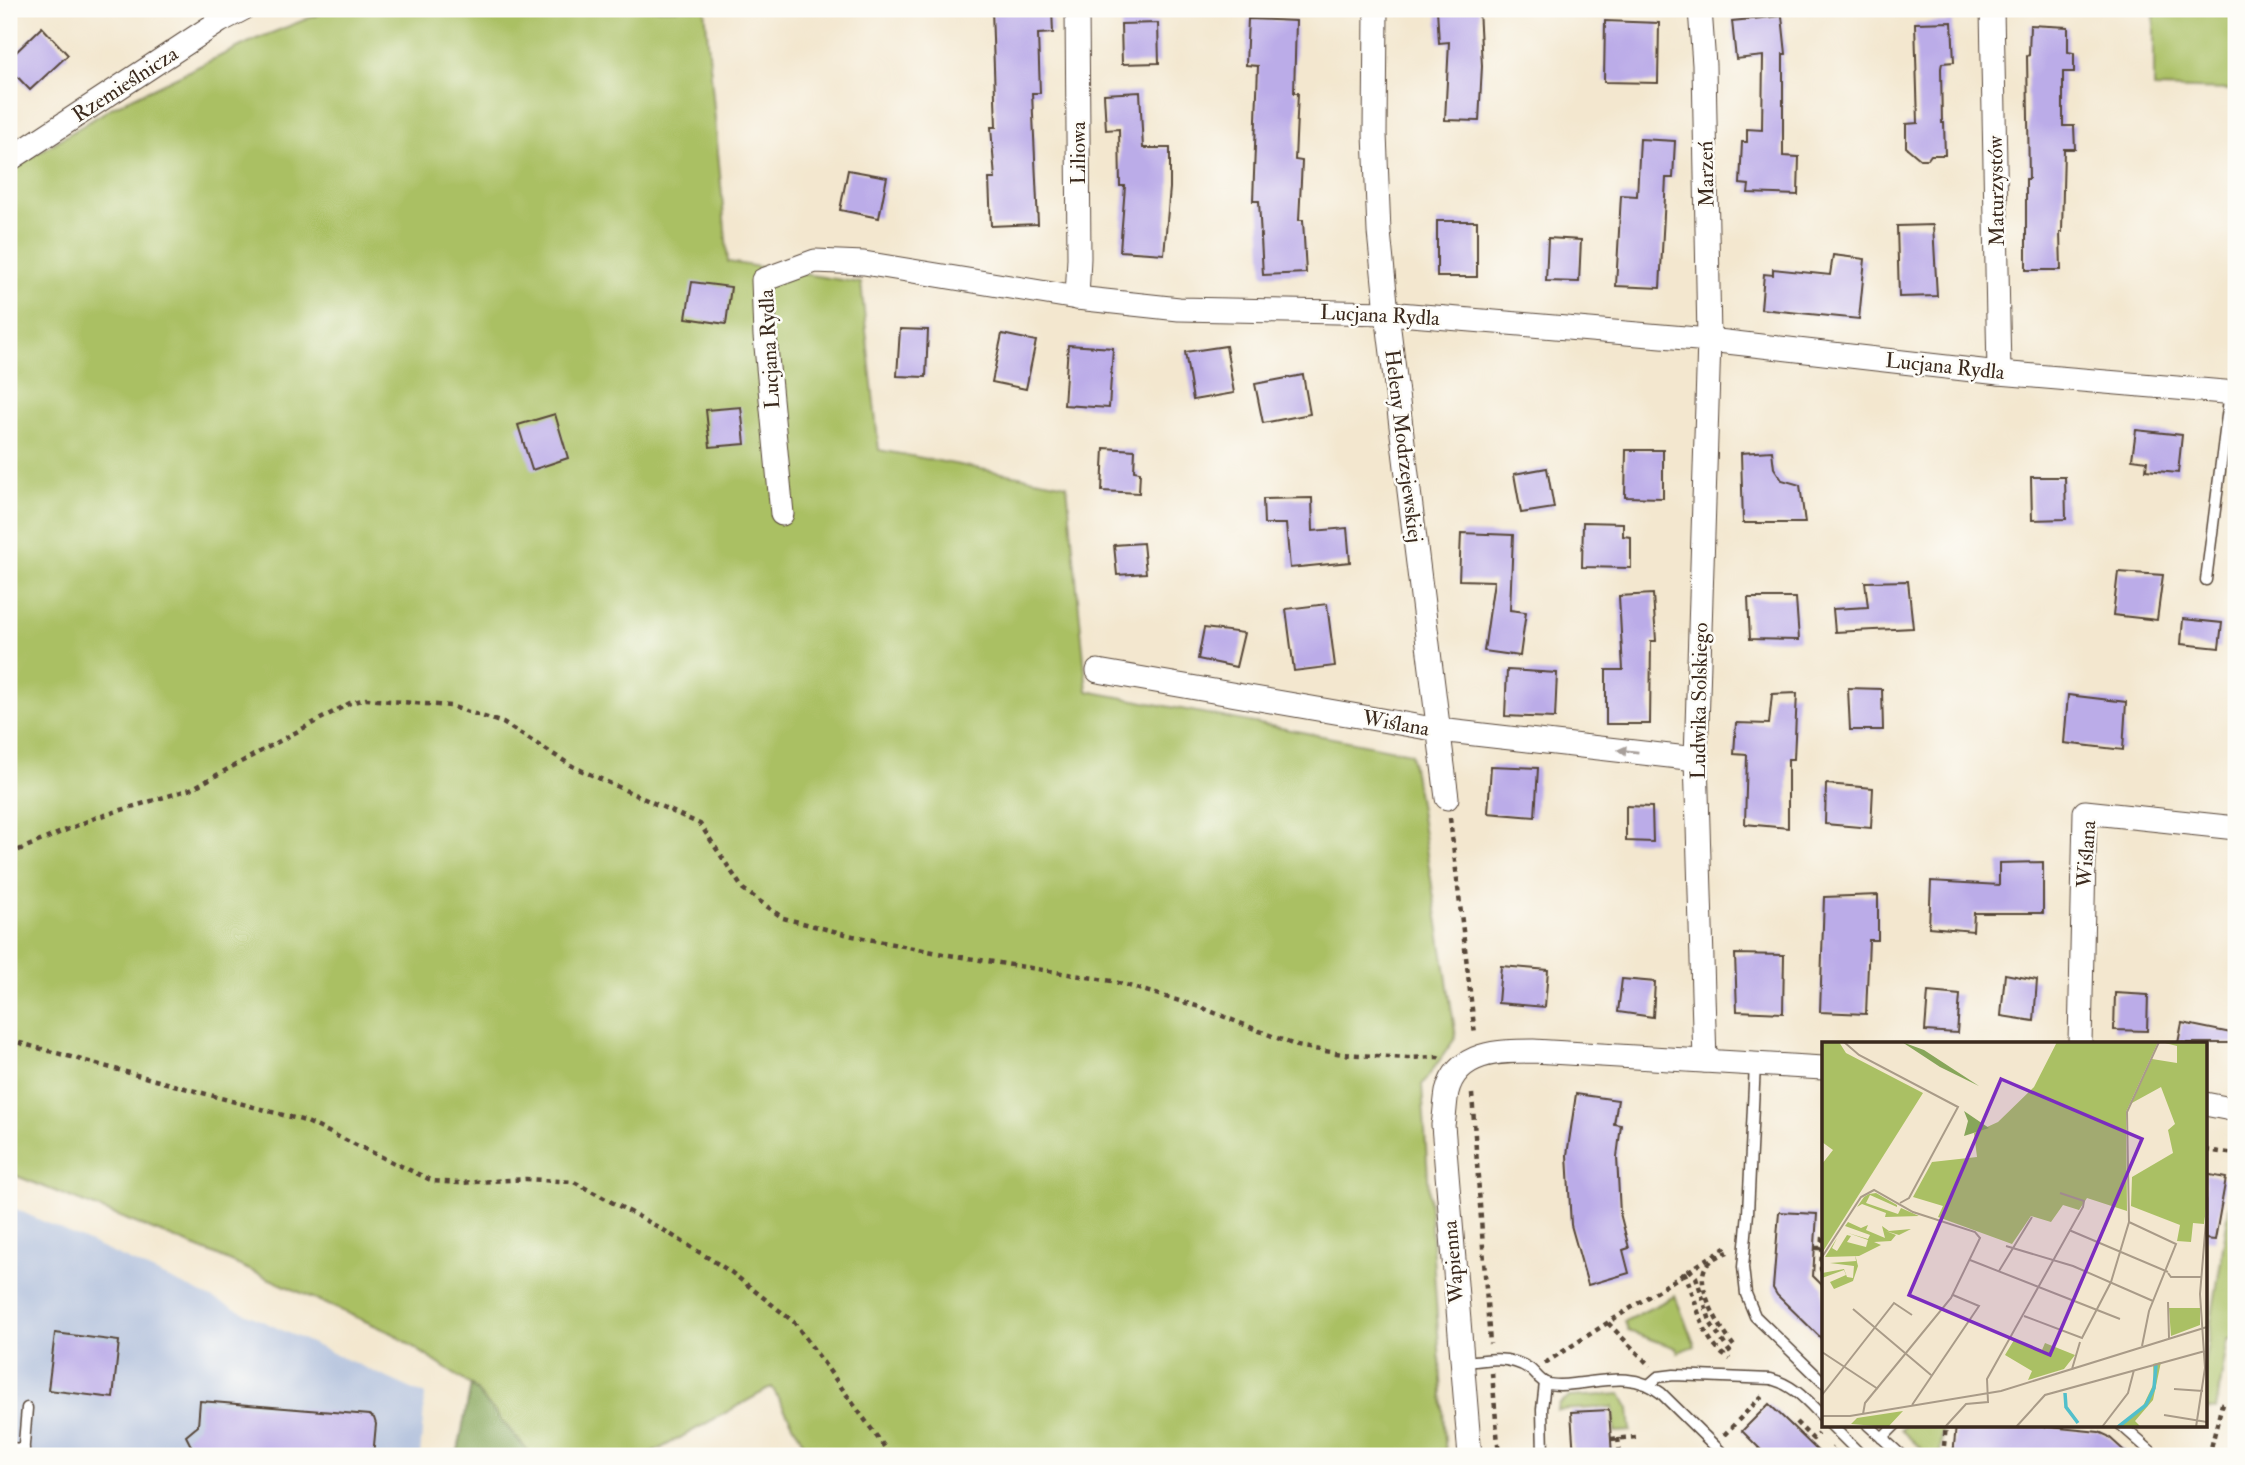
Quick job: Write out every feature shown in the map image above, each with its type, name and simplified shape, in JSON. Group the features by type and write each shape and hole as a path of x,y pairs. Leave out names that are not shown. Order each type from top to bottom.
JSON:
{"street":[{"name":"Rzemieślnicza","path":"9,160 220,21 243,9"},
{"name":"Liliowa","path":"1077,9 1077,298"},
{"name":"Heleny Modrzejewskiej","path":"1376,9 1375,134 1379,232 1447,798"},
{"name":"Marzeń","path":"1700,9 1704,65 1709,340"},
{"name":"Maturzystów","path":"1992,9 1999,373"},
{"name":"Lucjana Rydla","path":"782,514 765,336 763,280 815,261 864,263 1077,298 1179,309 1387,313 1709,340 1999,373 2233,392"},
{"name":"Ludwika Solskiego","path":"1705,1061 1696,759 1709,340"},
{"name":"Wiślana","path":"1098,671 1439,730 1696,759"},
{"name":"Wiślana","path":"2080,1042 2085,812 2236,828"},
{"path":"1469,1071 1498,1051 1822,1068"},
{"name":"Wapienna","path":"1469,1071 1448,1090 1443,1125 1470,1456"},
{"path":"2206,1104 2236,1110"}],"lane":[{"path":"2206,580 2233,392"},
{"path":"1755,1064 1743,1267 1746,1294 1755,1316 1822,1381"},
{"path":"1462,1363 1491,1359 1515,1361 1532,1370 1545,1383 1566,1385 1636,1379 1650,1384 1725,1456"},
{"path":"1650,1384 1658,1377 1674,1375 1771,1379 1797,1391 1822,1416"},
{"path":"1543,1456 1542,1409 1545,1383"},
{"path":"9,1448 24,1453 27,1408"},
{"path":"1832,1426 1862,1456"},
{"path":"1869,1426 1902,1456"},
{"path":"1882,1438 1894,1426"},
{"path":"2122,1426 2156,1456"}],"path":[{"path":"9,854 95,818 191,789 350,703 366,699 450,706 503,723 574,766 700,824 743,889 783,918 917,949 1112,981 1200,1007 1297,1046 1342,1054 1438,1057 1469,1071"},
{"path":"1447,798 1469,968 1469,1071 1499,1456"},
{"path":"9,1040 305,1121 433,1181 459,1183 526,1179 573,1182 663,1229 731,1272 794,1322 891,1456"},
{"path":"2206,1150 2236,1154"},
{"path":"1815,1248 1822,1248 1822,1271"},
{"path":"1545,1363 1721,1249"},
{"path":"1687,1271 1696,1277 1711,1324 1729,1351 1734,1346 1717,1322 1703,1276 1707,1266 1729,1252"},
{"path":"1687,1271 1708,1335 1723,1355 1739,1361"},
{"path":"1608,1323 1643,1357"},
{"path":"1723,1436 1760,1398"},
{"path":"2209,1456 2222,1404 2228,1402"},
{"path":"1796,1423 1813,1439"},
{"path":"1943,1456 1946,1426"},
{"path":"1611,1438 1636,1437"},
{"path":"1618,1438 1620,1456"}],"shaded area":[{"path":"9,1206 425,1395 420,1456 9,1456"}],"green space":[{"path":"332,9 705,9 728,262 861,283 879,450 1067,485 1087,691 1411,753 1456,1037 1422,1085 1446,1456 811,1456 772,1387 647,1456 532,1456 472,1386 392,1333 211,1253 9,1173 9,171 113,107 254,40"},
{"path":"2154,9 2236,9 2236,147 2233,90 2154,88"},
{"path":"2236,1167 2236,1339 2228,1339 2216,1410 2206,1409 2206,1354"},
{"path":"1675,1296 1695,1346 1678,1352 1676,1348 1628,1331 1625,1321"},
{"path":"471,1385 532,1456 457,1456"},
{"path":"1621,1394 1629,1409 1631,1431 1615,1432 1613,1407 1557,1410 1560,1403 1569,1397"},
{"path":"1905,1426 1943,1426 1940,1456 1929,1456 1901,1430"}],"building":[{"path":"992,9 1052,9 1053,33 1038,34 1040,93 1032,93 1038,224 991,226 989,179 995,179 991,127 996,127"},
{"path":"1437,9 1479,9 1482,66 1479,121 1445,120 1449,42 1439,43"},
{"path":"1782,16 1786,54 1783,54 1783,156 1799,157 1798,195 1748,193 1749,185 1740,184 1742,142 1747,142 1747,129 1762,130 1763,56 1736,59 1732,21"},
{"path":"1248,19 1296,21 1294,93 1298,93 1295,160 1302,161 1299,220 1303,220 1306,273 1263,275 1259,201 1253,201 1258,66 1246,65"},
{"path":"1605,21 1659,23 1658,83 1604,82"},
{"path":"1952,22 1954,62 1942,63 1941,68 1945,155 1931,155 1928,159 1920,159 1906,147 1906,124 1918,123 1915,23"},
{"path":"1158,23 1159,63 1122,64 1121,24"},
{"path":"2030,25 2068,27 2068,52 2074,53 2074,72 2063,72 2063,126 2074,126 2075,149 2064,149 2061,270 2026,270 2026,179 2029,179 2027,56"},
{"path":"42,27 68,55 30,90 9,68 9,59"},
{"path":"1140,92 1143,148 1170,148 1170,188 1164,254 1120,251 1125,186 1120,186 1119,129 1106,130 1104,94"},
{"path":"1640,139 1675,141 1673,178 1666,178 1660,288 1616,286 1621,195 1637,196"},
{"path":"848,170 887,177 879,218 840,210"},
{"path":"1437,221 1477,221 1477,277 1437,277"},
{"path":"1933,225 1937,296 1899,297 1897,226"},
{"path":"1548,238 1581,240 1579,282 1546,281"},
{"path":"1833,255 1865,259 1859,319 1761,309 1764,274 1773,275 1773,269 1830,275"},
{"path":"692,282 731,287 726,324 686,318"},
{"path":"900,329 928,330 926,377 897,376"},
{"path":"1002,334 1036,341 1026,389 992,382"},
{"path":"1068,345 1113,348 1109,408 1064,405"},
{"path":"1226,346 1234,393 1193,400 1185,352"},
{"path":"1303,375 1310,414 1263,423 1255,384"},
{"path":"741,407 745,444 710,447 706,410"},
{"path":"555,414 568,458 532,470 518,425"},
{"path":"2136,430 2182,435 2178,473 2146,470 2147,461 2132,459"},
{"path":"1104,448 1135,450 1134,471 1140,472 1139,493 1102,491"},
{"path":"1626,450 1663,450 1663,498 1625,497"},
{"path":"1772,451 1774,468 1782,480 1800,485 1805,523 1743,523 1741,453"},
{"path":"1547,468 1554,508 1521,513 1514,474"},
{"path":"2031,477 2065,477 2066,519 2032,520"},
{"path":"1312,498 1313,531 1347,528 1350,562 1290,568 1286,524 1264,524 1263,499"},
{"path":"1583,522 1623,523 1623,536 1631,537 1631,568 1582,567"},
{"path":"1461,533 1513,535 1510,610 1526,612 1520,656 1484,651 1494,581 1459,580"},
{"path":"1143,543 1146,573 1117,575 1114,545"},
{"path":"2118,572 2163,575 2157,620 2113,615"},
{"path":"1908,581 1913,628 1835,632 1833,609 1868,607 1865,582"},
{"path":"1653,594 1656,641 1651,641 1650,724 1606,724 1606,670 1623,670 1619,596"},
{"path":"1748,598 1796,598 1799,640 1750,639"},
{"path":"1327,604 1335,666 1294,671 1286,609"},
{"path":"2183,619 2222,623 2219,648 2181,644"},
{"path":"1204,628 1244,633 1236,667 1198,659"},
{"path":"1507,670 1557,673 1555,718 1505,716"},
{"path":"1848,688 1882,689 1883,730 1850,730"},
{"path":"1797,693 1794,759 1788,759 1788,828 1745,824 1747,755 1734,754 1736,723 1769,724 1772,694"},
{"path":"2068,695 2126,702 2123,750 2064,743"},
{"path":"1491,766 1538,768 1535,817 1488,813"},
{"path":"1826,784 1873,788 1871,828 1825,824"},
{"path":"1626,806 1652,807 1653,842 1626,841"},
{"path":"2043,862 2043,913 1974,913 1973,931 1929,927 1931,881 1999,885 1999,863"},
{"path":"1878,895 1878,940 1869,940 1866,1014 1820,1012 1824,897"},
{"path":"1735,954 1784,955 1783,1013 1737,1011"},
{"path":"1501,966 1548,970 1545,1007 1498,1003"},
{"path":"2005,974 2037,980 2034,1021 2001,1016"},
{"path":"1622,979 1655,982 1653,1017 1618,1012"},
{"path":"1928,992 1960,995 1957,1033 1925,1031"},
{"path":"2115,993 2148,995 2147,1031 2114,1030"},
{"path":"2182,1023 2236,1034 2236,1043 2178,1042"},
{"path":"1576,1094 1618,1100 1614,1124 1621,1125 1617,1157 1620,1213 1629,1248 1623,1250 1629,1273 1588,1285 1571,1225 1567,1155"},
{"path":"2206,1174 2226,1178 2215,1240 2206,1239"},
{"path":"1779,1212 1817,1214 1813,1276 1822,1285 1822,1339 1773,1288"},
{"path":"55,1333 119,1341 113,1398 48,1390"},
{"path":"200,1401 369,1415 374,1418 376,1424 373,1456 196,1456 186,1436 198,1426"},
{"path":"1769,1404 1823,1456 1767,1456 1742,1431"},
{"path":"1609,1410 1612,1456 1574,1456 1571,1412"},
{"path":"1956,1426 2040,1426 2099,1432 2108,1436 2130,1456 1953,1456"}]}
